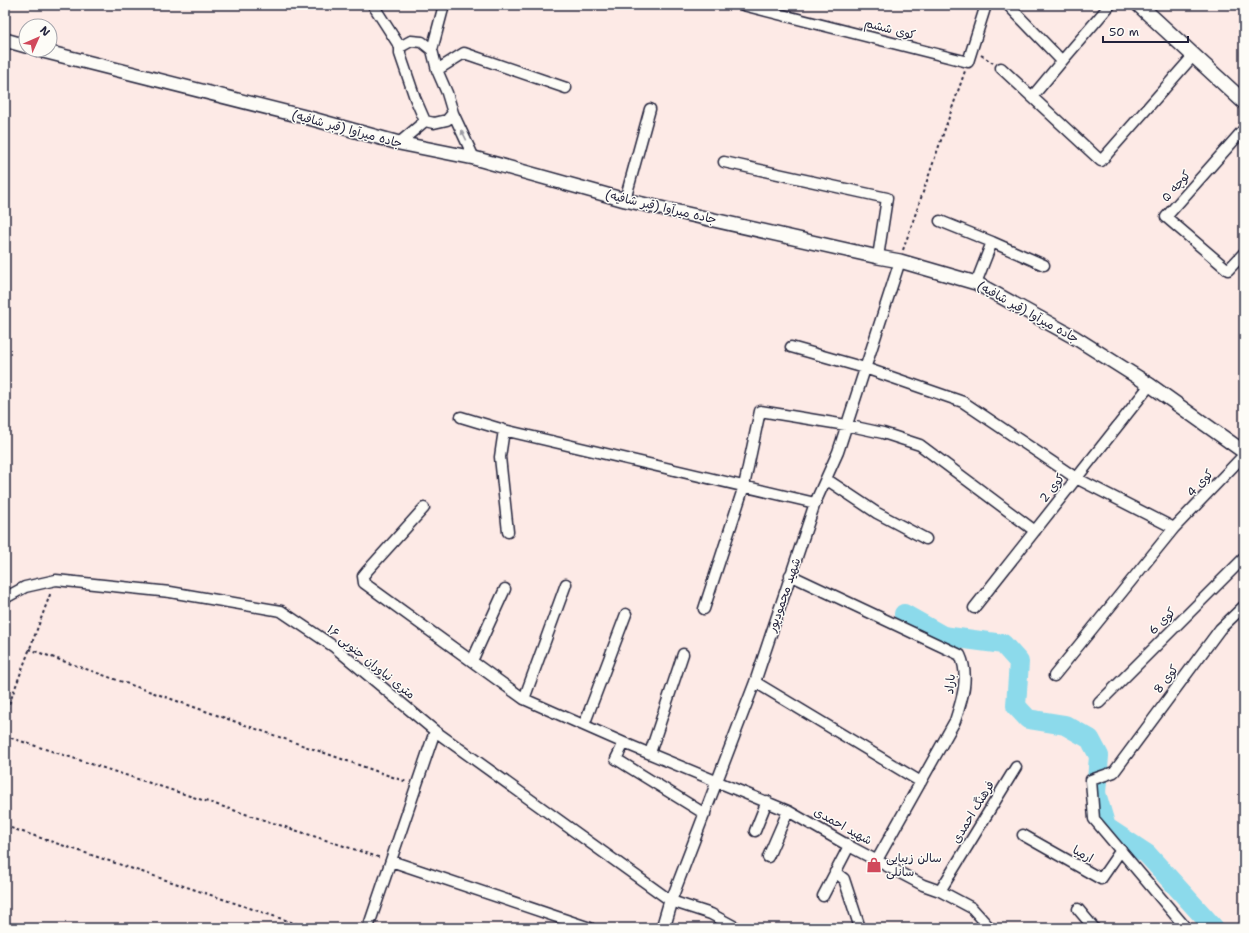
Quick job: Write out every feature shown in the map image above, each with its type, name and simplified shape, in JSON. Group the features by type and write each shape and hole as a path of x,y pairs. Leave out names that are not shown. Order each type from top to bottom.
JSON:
{"main road":[{"path":"1139,5 1244,102"}],"street":[{"path":"372,5 400,47 400,54 405,70 425,120 434,123 447,120 453,112"},
{"path":"444,5 432,50 453,112 474,158"},
{"name":"کوی ششم","path":"743,5 759,7 968,62"},
{"path":"968,62 986,5"},
{"path":"1008,5 1062,61"},
{"path":"1032,97 1110,5"},
{"path":"5,40 18,44"},
{"path":"400,47 411,40 422,42 432,50"},
{"path":"438,70 464,52 566,88"},
{"name":"جاده میرآوا (قبر شافیه)","path":"58,55 309,118 399,143 474,158 625,200 900,261 976,283 1074,337 1150,385 1244,453"},
{"path":"1001,68 1101,161 1193,56"},
{"path":"625,200 650,109"},
{"path":"399,143 425,120"},
{"name":"کوچه ۵","path":"1244,129 1166,217 1228,270 1244,253"},
{"path":"724,162 887,198 878,257"},
{"path":"940,221 1044,265"},
{"path":"976,283 992,242"},
{"name":"شهید محمودپور","path":"663,928 671,901 755,682 790,575 816,504 838,452 900,261"},
{"path":"791,347 865,368 962,402 1076,478 1174,528"},
{"name":"کوی 2","path":"974,608 1150,385"},
{"path":"704,609 744,486 760,411 846,425 883,433 920,445 1035,531"},
{"path":"461,416 504,430 816,504"},
{"path":"504,430 500,457 508,532"},
{"name":"کوی 4","path":"1054,676 1174,528 1244,453"},
{"path":"826,479 877,513 926,539"},
{"name":"شهید احمدی","path":"424,508 367,571 363,576 364,583 524,699 650,754 788,810 849,846 923,885 940,891 972,908 990,928"},
{"name":"کوی 6","path":"1099,702 1244,558"},
{"name":"باراد","path":"790,575 960,655 965,665 962,700 955,721 877,860"},
{"name":"۱۶ متری نیاوران جنوبی","path":"5,598 25,587 56,580 170,592 281,611 333,646 435,731 671,901 711,914 737,928"},
{"path":"524,699 566,584"},
{"path":"472,661 505,589"},
{"name":"کوی 8","path":"1121,850 1094,819 1091,780 1114,772 1220,629 1244,606"},
{"path":"584,725 626,614"},
{"path":"650,754 682,654"},
{"path":"755,682 921,782"},
{"path":"368,928 435,731"},
{"path":"624,742 616,759 705,814"},
{"name":"فرهنگ احمدی","path":"940,891 1016,767"},
{"path":"755,831 768,801"},
{"path":"768,857 788,810"},
{"name":"ارمیا","path":"1023,835 1101,879 1121,850"},
{"path":"823,896 849,846"},
{"path":"1121,850 1186,928"},
{"path":"391,861 590,928"},
{"path":"835,872 844,879 860,928"},
{"path":"1078,909 1094,928"}],"path":[{"path":"972,48 1001,68"},
{"path":"900,261 968,62"},
{"path":"5,715 56,580"},
{"path":"29,649 417,785"},
{"path":"5,736 391,861"},
{"path":"5,826 309,928"}],"waterway":[{"path":"904,614 943,636 1003,644 1019,662 1016,706 1028,719 1065,725 1090,739 1099,756 1096,793 1106,827 1147,854 1214,928"}],"place":[{"name":"سالن زیبایی سانلی","path":"874,865"}]}
